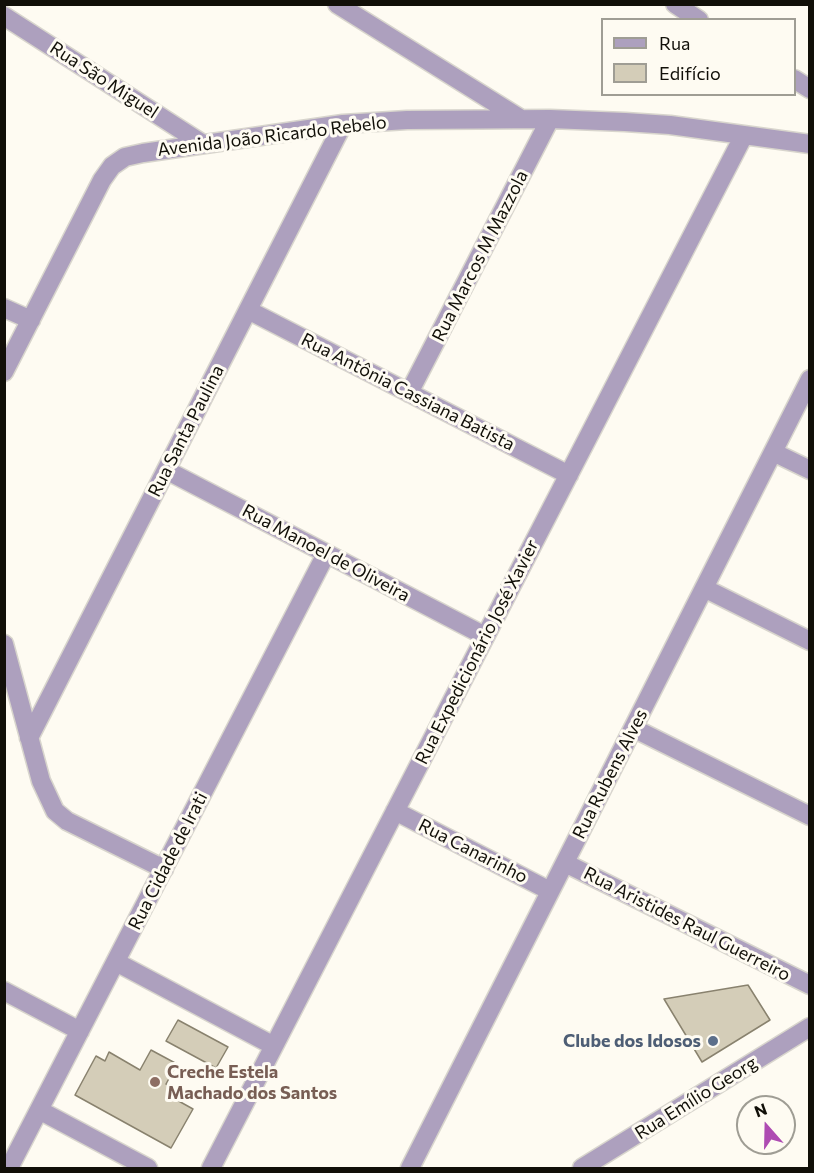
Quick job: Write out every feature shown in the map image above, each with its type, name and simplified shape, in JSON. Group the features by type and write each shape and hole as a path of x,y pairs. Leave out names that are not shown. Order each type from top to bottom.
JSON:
{"street":[{"path":"337,4 521,119"},
{"path":"675,4 696,18"},
{"name":"Rua São Miguel","path":"6,20 203,144"},
{"path":"796,80 810,89"},
{"name":"Avenida João Ricardo Rebelo","path":"4,372 102,180 112,166 125,157 343,124 385,121 550,119 670,125 810,144"},
{"name":"Rua Marcos M Mazzola","path":"409,393 550,119"},
{"name":"Rua Santa Paulina","path":"29,738 343,124"},
{"name":"Rua Expedicionário José Xavier","path":"211,1168 744,135"},
{"path":"4,308 31,320"},
{"name":"Rua Antônia Cassiana Batista","path":"248,309 568,475"},
{"name":"Rua Rubens Alves","path":"410,1168 810,380"},
{"path":"773,452 810,470"},
{"name":"Rua Manoel de Oliveira","path":"166,470 485,636"},
{"name":"Rua Cidade de Irati","path":"9,1168 326,554"},
{"path":"704,588 810,641"},
{"path":"4,644 41,781 55,811 67,821 164,869"},
{"path":"633,728 810,816"},
{"name":"Rua Canarinho","path":"395,811 550,891"},
{"name":"Rua Aristides Raul Guerreiro","path":"565,863 810,985"},
{"path":"116,962 274,1046"},
{"path":"4,991 80,1030"},
{"name":"Rua Emílio Georg","path":"582,1168 810,1027"},
{"path":"39,1110 148,1168"}],"building":[{"name":"Clube dos Idosos","path":"748,985 770,1020 702,1062 664,999"},
{"path":"178,1020 228,1047 216,1068 166,1041"},
{"path":"151,1050 177,1064 166,1084 180,1091 175,1099 193,1109 171,1148 75,1095 96,1056 105,1061 109,1052 140,1070"}],"place":[{"name":"Clube dos Idosos","path":"713,1041"},
{"name":"Creche Estela Machado dos Santos","path":"155,1082"}]}
